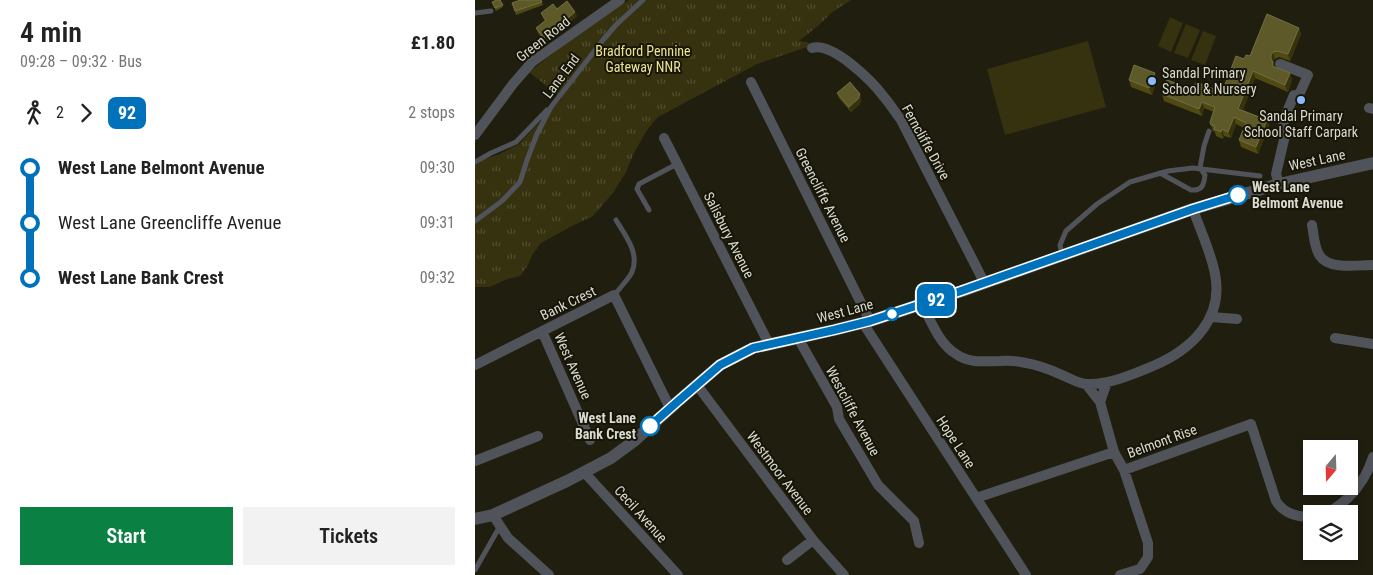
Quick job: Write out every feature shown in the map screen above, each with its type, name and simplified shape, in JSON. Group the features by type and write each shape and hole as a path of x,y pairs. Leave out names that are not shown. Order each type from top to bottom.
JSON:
{"street":[{"name":"Green Road","path":"475,135 532,62 620,0"},
{"name":"Ferncliffe Drive","path":"812,48 817,46 824,47 843,58 868,79 885,97 901,120 984,282"},
{"path":"1279,184 1275,174 1286,131 1283,122 1294,95 1299,96 1308,75 1280,64"},
{"name":"Greencliffe Avenue","path":"751,82 866,322"},
{"name":"Salisbury Avenue","path":"664,138 769,344"},
{"name":"West Lane","path":"475,519 497,520 611,458 634,441 720,365 753,348 866,322 1193,209 1279,184 1373,163"},
{"path":"922,304 944,343 956,354 975,362 1012,361 1035,365 1086,384 1107,382 1143,370 1173,356 1196,338 1211,317 1215,301 1215,275 1193,209"},
{"path":"1312,225 1319,256 1324,261 1339,265 1373,265"},
{"name":"Bank Crest","path":"475,365 614,296 670,408"},
{"path":"1211,317 1237,319"},
{"name":"Hope Lane","path":"866,322 1026,575"},
{"name":"West Avenue","path":"542,331 590,440"},
{"name":"Westcliffe Avenue","path":"798,338 837,407 839,419 878,485 915,520 919,543"},
{"path":"1335,338 1373,344"},
{"path":"1100,402 1107,382"},
{"name":"Westmoor Avenue","path":"697,384 813,540 844,575"},
{"path":"1086,384 1100,402 1115,452"},
{"name":"Belmont Rise","path":"976,498 1115,452 1124,470 1251,424 1279,507 1290,514 1303,516"},
{"path":"475,461 538,436"},
{"path":"1339,505 1357,488 1367,473 1373,457"},
{"path":"1119,575 1141,569 1148,556 1147,543 1124,470"},
{"name":"Cecil Avenue","path":"584,472 678,575"},
{"path":"497,520 508,538 549,575"},
{"path":"787,560 813,540"}],"lane":[{"name":"Lane End","path":"475,221 501,201 520,182 537,134 551,107 603,40 643,0"},
{"path":"475,13 491,10"},
{"path":"475,162 516,142 551,107"},
{"path":"1160,173 1186,188 1197,191 1202,188 1205,175 1200,168 1209,131"},
{"path":"649,210 637,189 639,184 678,163"},
{"path":"1062,255 1060,246 1066,231 1097,204 1130,182 1176,169 1200,168 1260,176"},
{"path":"614,296 632,272 634,256 632,246 617,220"},
{"path":"475,570 497,520"}],"green space":[{"name":"Bradford Pennine Gateway NNR","path":"629,0 851,0 831,13 799,41 813,45 757,64 658,117 647,130 625,174 612,194 593,216 541,243 520,276 507,279 490,287 475,287 475,165 519,144 562,98 529,72 595,21"},
{"path":"1170,17 1183,23 1171,52 1158,46"},
{"path":"1186,24 1200,30 1188,58 1174,53"},
{"path":"1203,31 1216,36 1205,65 1191,60"},
{"path":"1088,41 1106,107 1005,135 987,69"}],"building":[{"path":"500,0 503,5 495,8 492,2"},
{"path":"520,0 541,0 542,2 515,11 512,3"},
{"path":"567,1 575,12 544,38 536,28 546,20 541,13 553,4 557,9"},
{"path":"1267,14 1299,28 1288,54 1277,51 1271,55 1272,66 1290,73 1285,85 1253,71 1238,109 1267,120 1256,147 1239,140 1246,123 1234,117 1228,132 1222,129 1221,132 1214,129 1215,126 1211,125 1210,122 1215,107 1202,102 1199,109 1162,94 1167,80 1181,85 1180,89 1191,93 1196,82 1222,92 1236,56 1244,59 1246,55 1250,56"},
{"path":"1134,65 1155,73 1149,88 1129,80"},
{"path":"850,82 860,94 858,99 849,107 837,93"}],"bus line":[{"name":"92","path":"650,426 720,365 753,348 870,321 1238,195"}],"place":[{"name":"Sandal Primary School & Nursery","path":"1152,81"},
{"name":"Sandal Primary School Staff Carpark","path":"1301,100"},
{"name":"West Lane Belmont Avenue","path":"1238,195"},
{"name":"West Lane Bank Crest","path":"650,426"}]}
